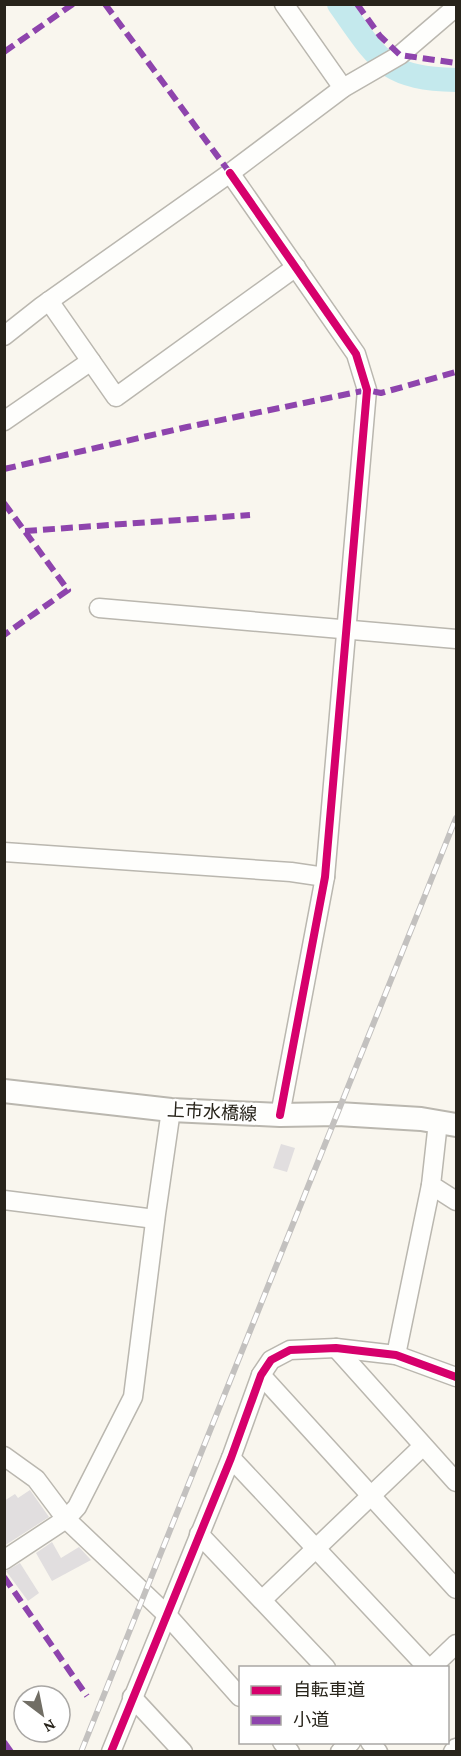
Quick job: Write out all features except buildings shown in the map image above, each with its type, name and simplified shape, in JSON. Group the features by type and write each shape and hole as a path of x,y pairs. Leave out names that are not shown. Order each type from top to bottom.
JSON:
{"main road":[{"name":"上市水橋線","path":"4,1091 171,1110 280,1115 338,1114 447,1124"}],"street":[{"path":"284,4 343,88"},
{"path":"4,336 49,301 230,173 343,88 371,74 400,55 455,7"},
{"path":"230,173 356,354 367,390 325,878 280,1115"},
{"path":"49,301 116,397 296,267"},
{"path":"4,422 91,361"},
{"path":"99,609 456,639"},
{"path":"4,852 291,872 325,878"},
{"path":"4,1560 66,1519 77,1507 134,1397 155,1219 171,1110"},
{"path":"396,1355 430,1185 447,1124"},
{"path":"430,1185 456,1201"},
{"path":"4,1200 155,1219"},
{"path":"336,1348 456,1482"},
{"path":"111,1752 231,1458 261,1375 271,1360 290,1350 336,1348 396,1355 456,1377"},
{"path":"261,1375 456,1589"},
{"path":"262,1600 423,1446"},
{"path":"4,1456 36,1479 66,1519 167,1615 239,1695"},
{"path":"231,1458 428,1666"},
{"path":"199,1534 324,1666"},
{"path":"432,1666 456,1644"},
{"path":"132,1697 183,1752"},
{"path":"453,1752 456,1748"}],"waterway":[{"path":"339,4 375,52 398,70 413,75 456,80"}],"railway":[{"path":"81,1752 456,818"}],"marked path":[{"path":"4,52 73,4"},
{"path":"105,4 230,173"},
{"path":"357,4 380,36 400,55 456,63"},
{"path":"4,469 187,427 367,390 381,393 456,372"},
{"path":"4,503 68,590 4,635"},
{"path":"25,531 250,515"},
{"path":"4,1577 87,1696"},
{"path":"4,1742 11,1752"}],"cycle path":[{"path":"230,173 356,354 367,390 325,877 280,1115"},
{"path":"111,1752 231,1458 261,1375 271,1360 290,1350 336,1348 396,1355 456,1377"}]}
